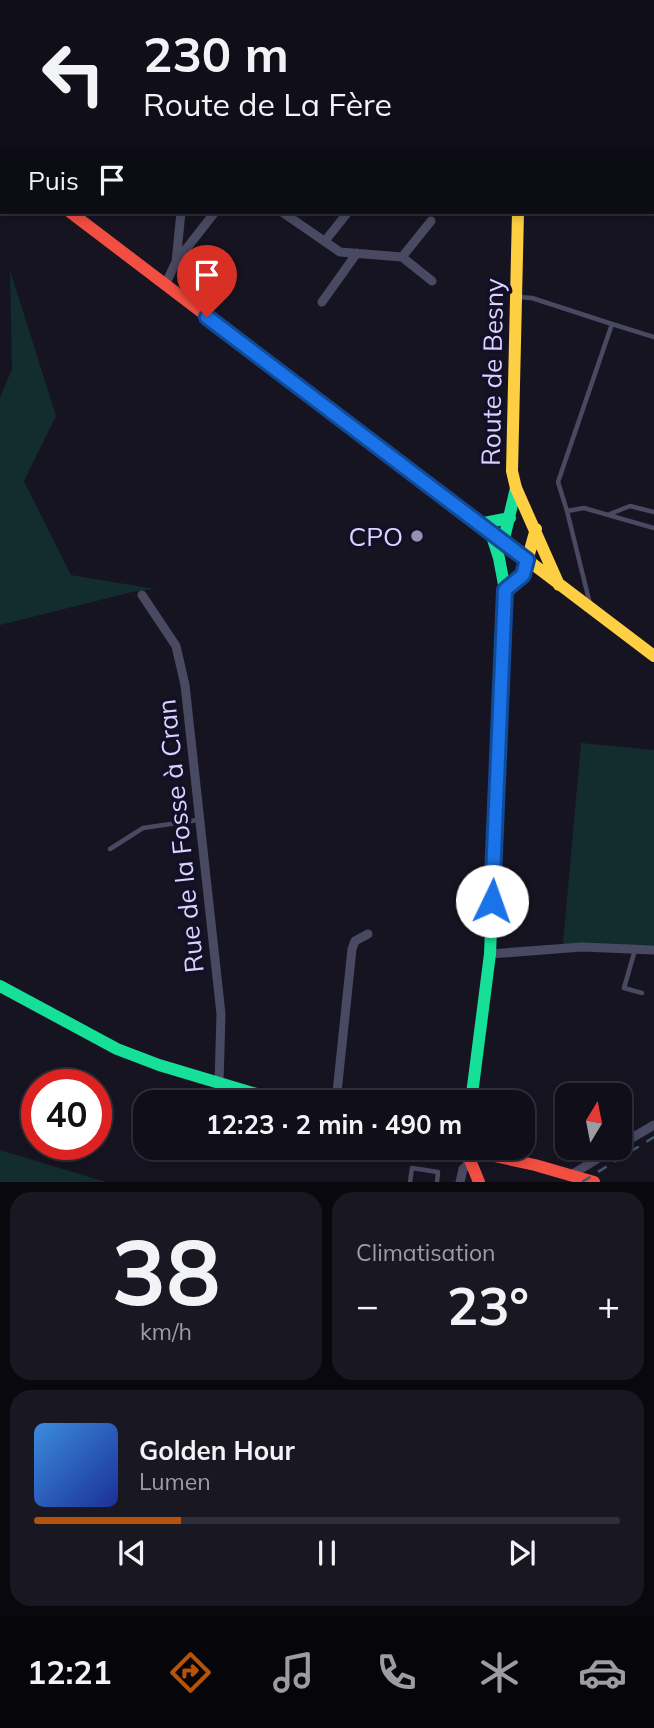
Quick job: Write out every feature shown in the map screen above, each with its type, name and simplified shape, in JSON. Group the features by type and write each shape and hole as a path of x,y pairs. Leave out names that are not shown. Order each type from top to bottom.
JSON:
{"main road":[{"path":"73,214 654,656"},
{"name":"Route de Besny","path":"518,214 512,471 516,488 559,585"},
{"path":"499,558 516,488"},
{"path":"479,524 510,518"},
{"path":"523,575 536,529"},
{"path":"473,1090 490,954 505,590 491,533"},
{"path":"505,590 523,575 544,573"},
{"path":"0,986 117,1049 243,1090"},
{"path":"469,1160 479,1182"},
{"path":"502,1160 594,1182"}],"street":[{"path":"176,262 181,214"},
{"path":"165,285 176,262 213,214"},
{"path":"285,214 340,252 402,257 432,281"},
{"path":"325,241 346,214"},
{"path":"402,257 431,221"},
{"path":"322,302 358,253"},
{"name":"Rue de la Fosse à Cran","path":"142,595 176,646 185,685 221,1014 219,1083"},
{"path":"337,1090 352,949 355,941 368,934"},
{"path":"490,954 574,947 654,950"},
{"path":"632,1138 654,1125"},
{"path":"460,1182 464,1160"},
{"path":"571,1175 595,1160"}],"lane":[{"path":"515,296 532,298 654,337"},
{"path":"591,608 558,482 612,324"},
{"path":"609,515 630,506 654,512"},
{"path":"567,511 584,508 654,528"},
{"path":"110,849 143,828 199,819"},
{"path":"635,949 624,988 642,993"},
{"path":"410,1182 412,1168 438,1172 437,1182"}],"green space":[{"path":"10,270 56,416 24,481 71,575 155,589 132,592 0,625 0,397 12,369"},
{"path":"581,743 654,750 654,945 563,944"},
{"path":"0,1150 21,1156 21,1160 33,1160 106,1182 0,1182"}],"railway":[{"path":"582,1182 654,1137"}],"traffic: fast":[{"path":"502,547 516,488"},
{"path":"479,524 510,518"},
{"path":"473,1090 490,954 505,590 491,533"},
{"path":"0,986 117,1049 159,1065 243,1090"}],"traffic: slow":[{"path":"518,214 512,471 516,488 559,585"},
{"path":"505,590 523,575 536,529"},
{"path":"513,549 654,656"}],"traffic: jam":[{"path":"73,214 513,549"},
{"path":"470,1160 479,1182"},
{"path":"512,1160 594,1182"}],"place":[{"name":"CPO","path":"417,536"}],"route":[{"path":"207,317 527,560 523,575 505,590 492,901"}]}
